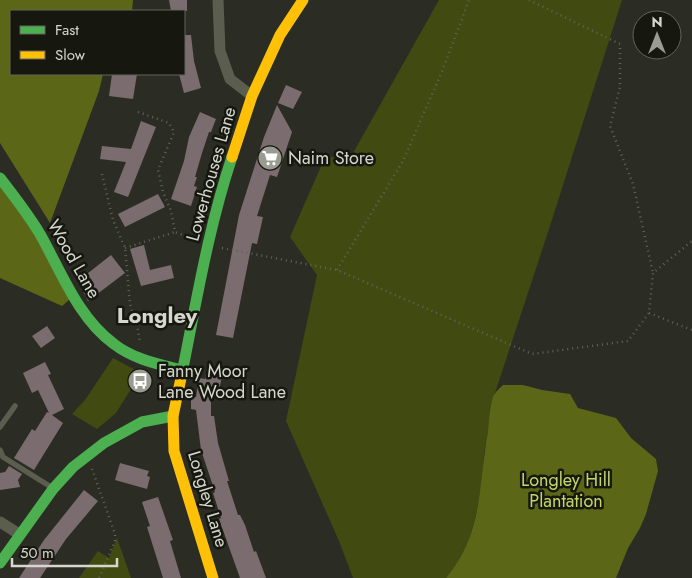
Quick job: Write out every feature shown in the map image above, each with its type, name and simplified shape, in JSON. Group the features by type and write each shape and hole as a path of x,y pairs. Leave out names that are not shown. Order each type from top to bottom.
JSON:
{"street":[{"path":"218,0 220,51 230,79 252,96"},
{"name":"Lowerhouses Lane","path":"181,370 223,183 252,96 280,34 303,0"},
{"name":"Wood Lane","path":"0,178 39,232 86,316 105,337 122,349 142,359 181,370"},
{"name":"Longley Lane","path":"181,370 173,416 174,451 213,578"},
{"path":"0,563 53,488 73,467 104,442 142,422 173,416"},
{"path":"0,522 19,534"}],"lane":[{"path":"0,427 15,406"},
{"path":"0,450 3,457 53,488"}],"path":[{"path":"336,270 403,161 443,69 469,0"},
{"path":"125,248 175,232 208,245 336,270 532,354 628,341 649,313 653,273 633,184 610,126 620,87 620,44 529,0"},
{"path":"138,112 169,122 174,132 158,170 163,192 171,211 175,232"},
{"path":"102,174 113,220 125,248 130,304 138,330 142,359"},
{"path":"653,273 692,241"},
{"path":"649,313 692,330"},
{"path":"88,456 115,534 115,541 99,578"}],"green space":[{"path":"0,0 133,0 132,10 10,10 10,75 103,75 99,91 50,223 0,143"},
{"path":"439,0 622,0 494,396 484,453 481,493 467,547 456,566 446,578 353,578 339,541 286,421 317,275 290,237 326,155 348,162"},
{"path":"0,182 76,294 62,306 0,278"},
{"path":"113,358 141,373 116,413 97,429 72,414 85,400"},
{"name":"Longley Hill Plantation","path":"503,385 523,385 570,394 578,408 616,418 631,438 656,459 658,471 646,514 628,548 616,578 446,578 467,544 473,526 491,405 494,395"},
{"path":"117,538 131,578 79,578 98,551 109,558"}],"building":[{"path":"169,0 187,0 187,11 171,10"},
{"path":"185,35 191,35 194,61 201,88 184,93 179,75 185,75"},
{"path":"112,75 137,75 133,99 109,96"},
{"path":"286,85 302,92 293,109 278,103"},
{"path":"277,105 292,132 277,177 270,175 257,216 263,217 257,244 252,243 233,338 216,335 239,215 264,137"},
{"path":"200,112 216,119 211,132 209,132 195,177 197,177 194,186 197,187 191,206 171,199 184,161 189,137"},
{"path":"141,121 156,127 128,197 114,192 126,162 100,159 102,146 131,149"},
{"path":"158,194 165,207 125,227 118,214"},
{"path":"144,245 150,270 171,265 174,278 141,286 130,249"},
{"path":"111,255 125,273 88,301 83,291 85,290 78,281"},
{"path":"47,326 55,338 41,348 32,336"},
{"path":"45,362 51,374 48,375 64,409 52,415 63,423 34,470 14,458 32,429 35,431 47,412 49,413 38,390 32,393 23,373"},
{"path":"207,368 223,372 219,390 211,391 211,416 214,416 218,443 229,481 227,481 238,515 240,515 245,525 254,552 256,551 266,578 240,578 219,519 221,518 213,493 215,492 201,450 196,410 191,409 191,397 196,397 199,378 205,379"},
{"path":"120,463 149,471 147,476 150,477 147,489 115,480"},
{"path":"9,466 22,474 18,480 20,487 0,490 0,473 5,472"},
{"path":"84,490 98,501 66,539 40,578 19,578 44,540"},
{"path":"158,497 173,540 170,541 181,578 163,578 147,527 150,526 142,502"}],"traffic: fast":[{"path":"181,378 209,239 232,157"},
{"path":"0,178 21,205 48,248 80,308 101,333 129,354 181,370"},
{"path":"0,563 53,489 73,467 104,443 142,422 173,416"}],"traffic: slow":[{"path":"232,157 252,96 280,35 303,0"},
{"path":"181,378 173,416 174,451 213,578"}],"place":[{"name":"Naim Store","path":"270,158"},
{"name":"Fanny Moor Lane Wood Lane","path":"140,381"}],"district":[{"name":"Longley","path":"157,315"}]}
